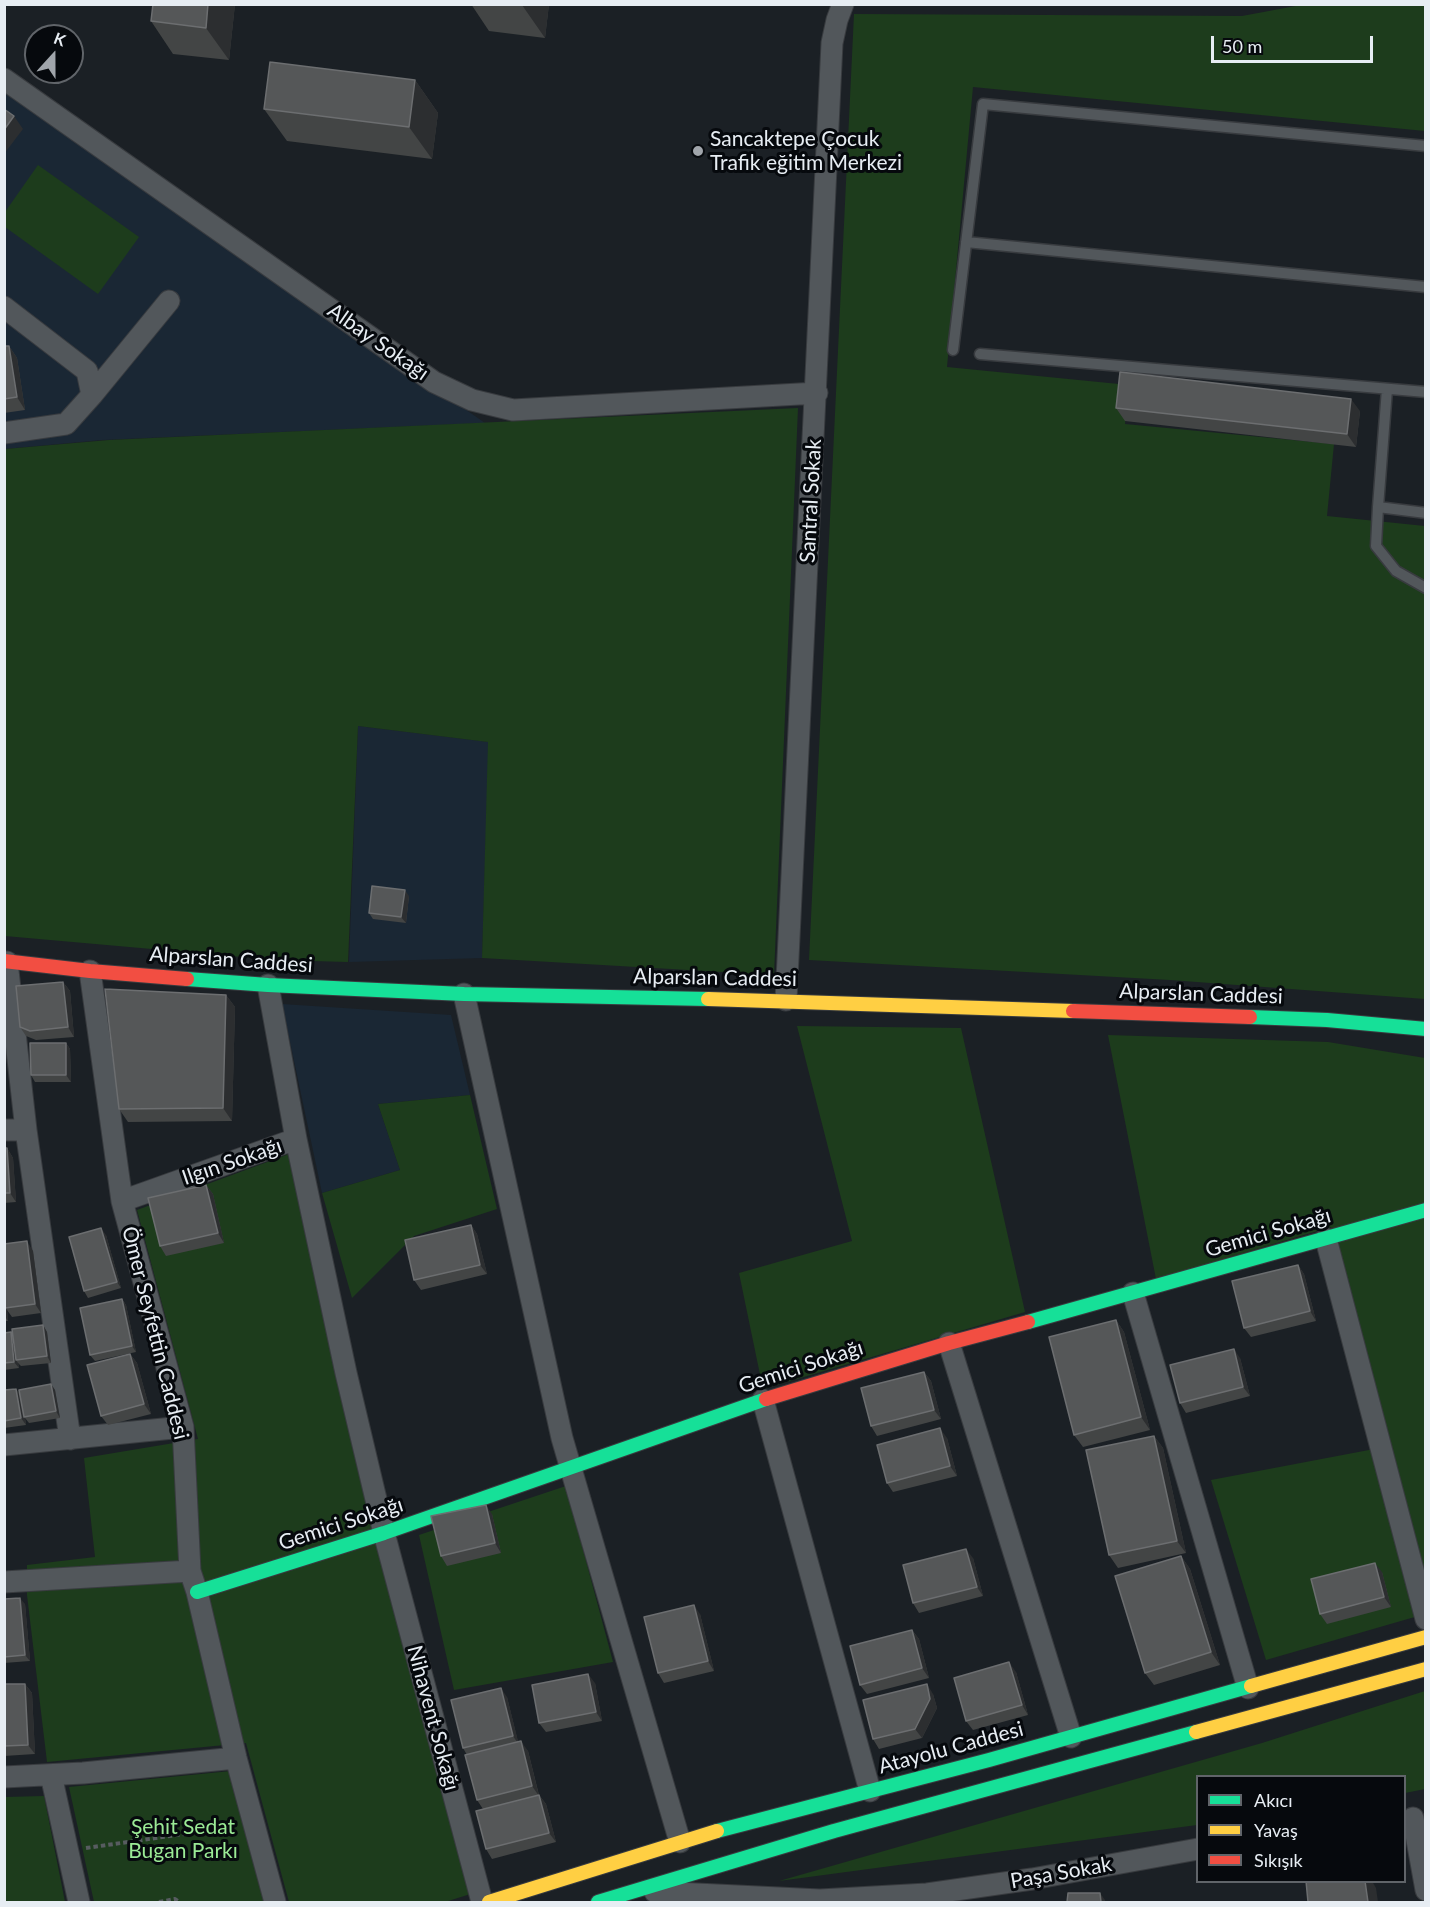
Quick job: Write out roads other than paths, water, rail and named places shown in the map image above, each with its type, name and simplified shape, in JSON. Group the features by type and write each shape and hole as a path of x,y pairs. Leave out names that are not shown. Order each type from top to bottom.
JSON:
{"street":[{"name":"Santral Sokak","path":"786,1000 817,393 832,43 843,4"},
{"name":"Albay Sokağı","path":"4,79 434,382 472,400 513,410 817,393"},
{"path":"4,433 66,424 169,301"},
{"path":"4,308 87,371 92,395"},
{"path":"6,962 26,1130 70,1439"},
{"name":"Alparslan Caddesi","path":"6,962 268,985 464,994 786,1000 1326,1020 1425,1029"},
{"name":"Ömer Seyfettin Caddesi","path":"90,971 122,1201 183,1427 190,1571 236,1758 275,1902"},
{"name":"Ilgın Sokağı","path":"122,1201 296,1139 268,985"},
{"path":"464,994 562,1438 680,1842"},
{"path":"4,1130 26,1130"},
{"name":"Nihavent Sokağı","path":"296,1139 346,1373 384,1533 482,1902"},
{"name":"Gemici Sokağı","path":"197,1592 384,1533 764,1400 949,1343 1425,1210"},
{"path":"1326,1239 1425,1618"},
{"path":"1133,1293 1248,1688"},
{"path":"949,1343 1071,1737"},
{"path":"764,1400 870,1791"},
{"path":"4,1445 183,1427"},
{"path":"4,1582 190,1571"},
{"name":"Atayolu Caddesi","path":"489,1902 680,1842 1071,1737 1425,1637"},
{"path":"598,1902 834,1831 1425,1669"},
{"path":"4,1777 83,1773 236,1758"},
{"path":"51,1775 79,1902"},
{"path":"1414,1816 1425,1890"},
{"name":"Paşa Sokak","path":"636,1891 820,1900 927,1894 960,1896 1032,1879 1196,1849"}],"lane":[{"path":"953,350 983,104 1425,147"},
{"path":"966,242 1425,287"},
{"path":"980,354 1425,393"},
{"path":"1387,389 1376,546 1396,571 1425,588"},
{"path":"1378,507 1425,513"}],"place":[{"name":"Sancaktepe Çocuk Trafik eğitim Merkezi","path":"698,151"}],"park label":[{"name":"Şehit Sedat Bugan Parkı","path":"183,1839"}]}
